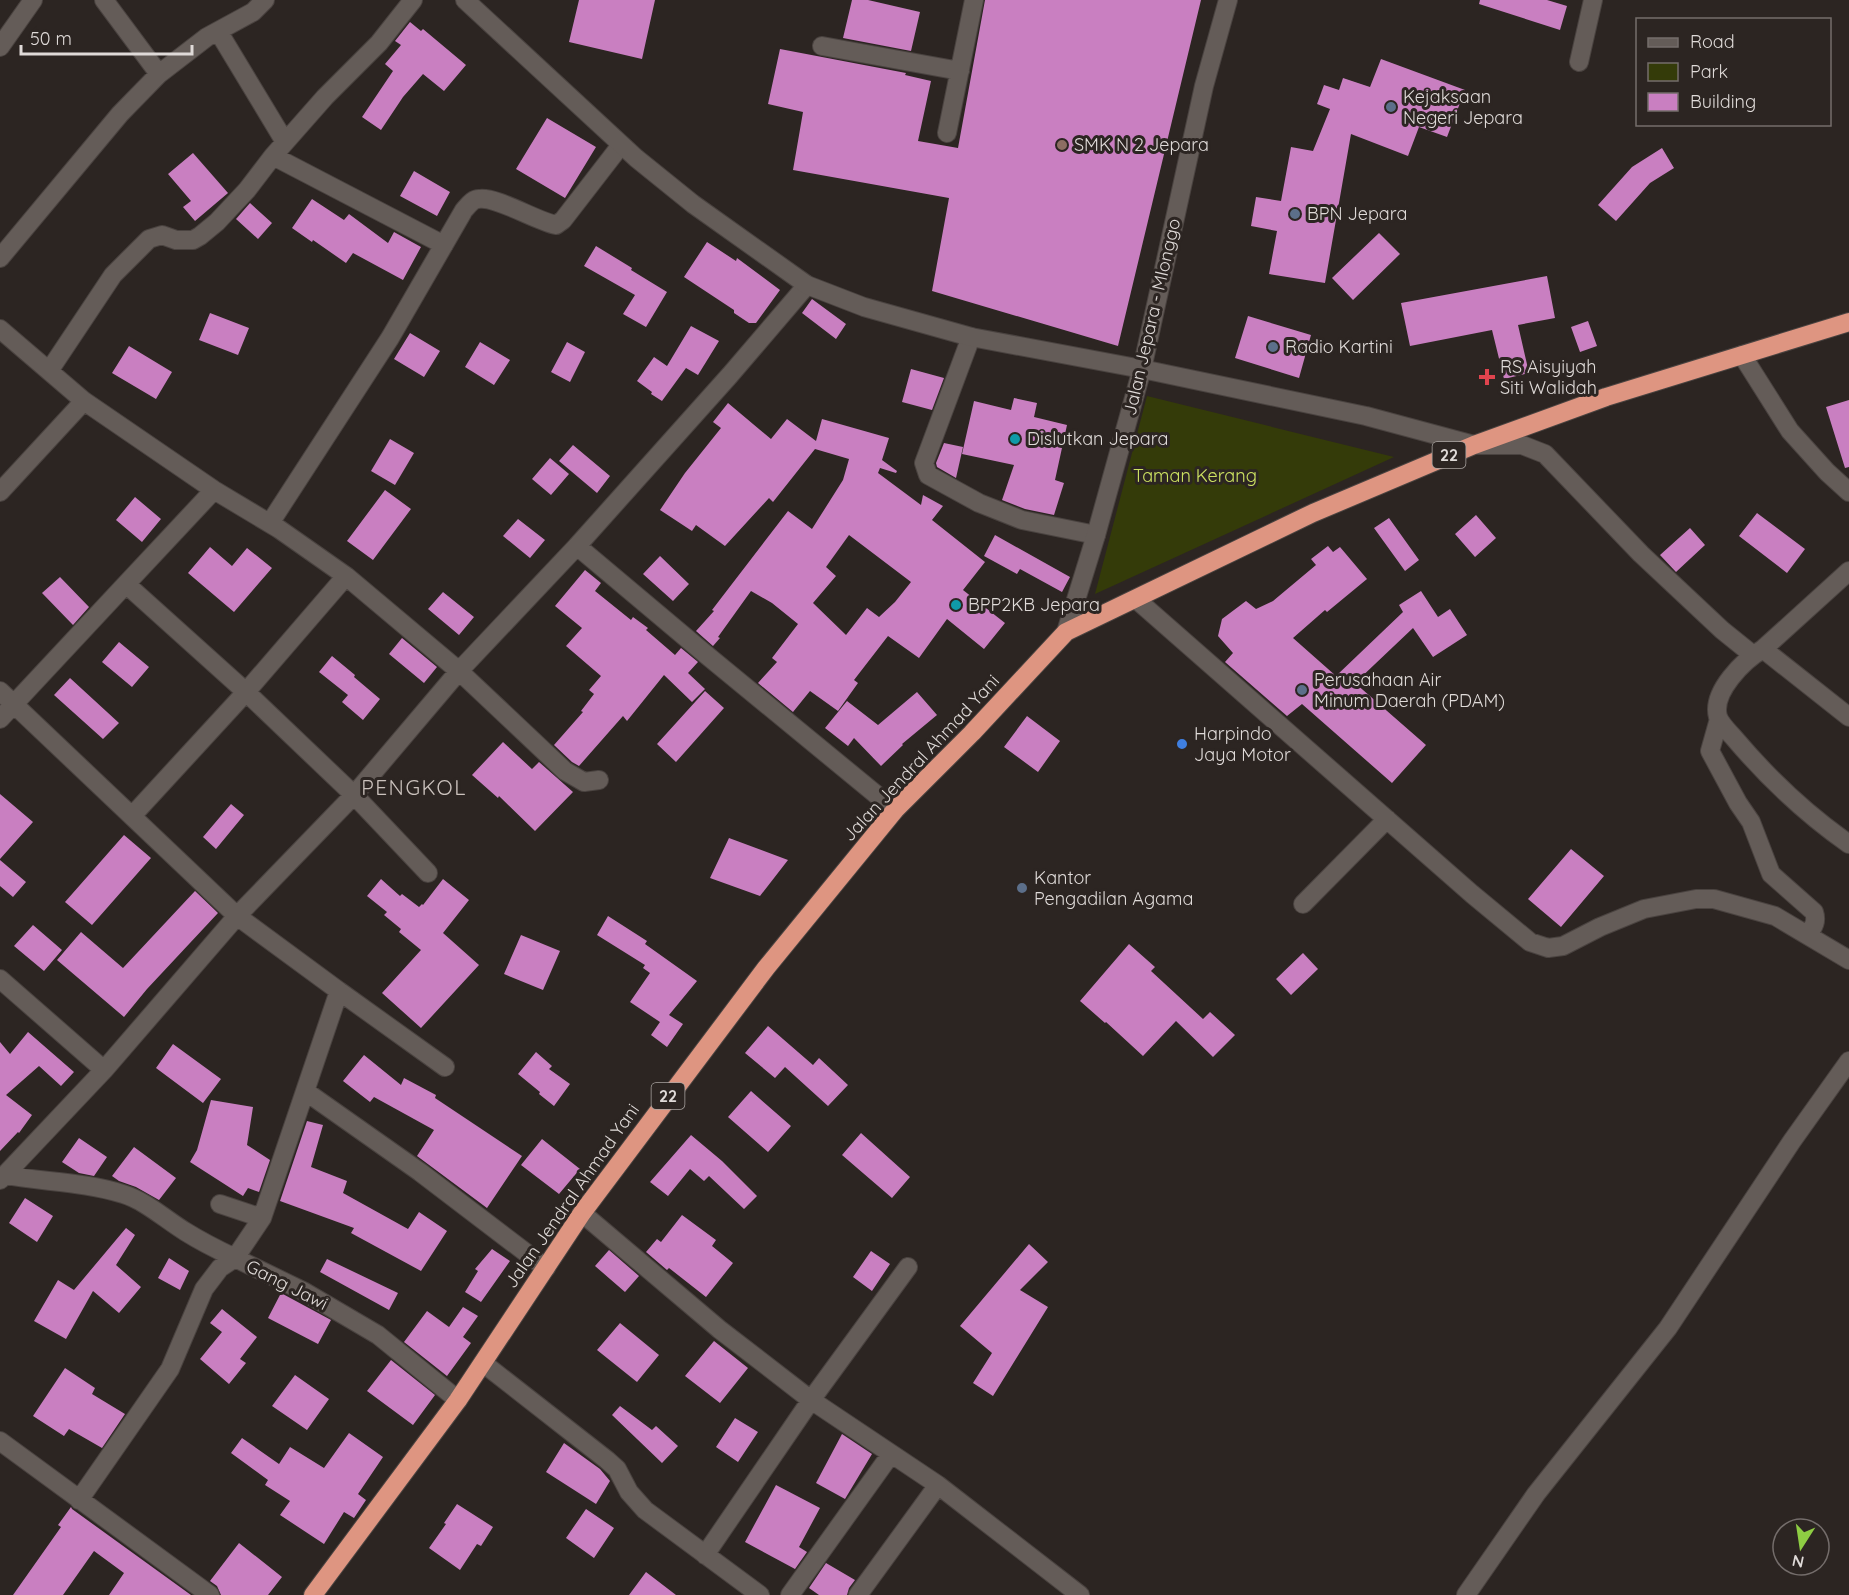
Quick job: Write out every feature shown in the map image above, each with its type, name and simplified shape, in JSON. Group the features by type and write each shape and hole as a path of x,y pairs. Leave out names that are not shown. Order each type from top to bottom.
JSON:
{"highway":[{"name":"Jalan Jendral Ahmad Yani","path":"313,1595 458,1400 582,1213 766,968 896,810 1066,632 1137,600 1313,513 1474,445 1606,397 1849,322"}],"street":[{"path":"0,47 33,0"},
{"path":"104,0 159,74"},
{"path":"0,258 120,114 159,74 207,37 253,12 265,0"},
{"path":"49,371 113,275 149,239 162,236 176,240 193,240 217,222 325,97 379,43 413,0"},
{"path":"465,0 621,145 693,204 807,285 864,307 970,337 1142,369 1366,416 1474,445 1522,445 1545,454 1641,554 1722,630 1758,652 1849,717"},
{"path":"947,133 974,0"},
{"name":"Jalan Jepara - Mlonggo","path":"1066,632 1096,535 1142,369 1204,86 1228,0"},
{"path":"1579,62 1593,0"},
{"path":"218,31 285,142"},
{"path":"822,46 960,71"},
{"path":"270,523 390,338 464,210 471,202 479,198 495,202 529,214 544,223 556,225 563,220 621,145"},
{"path":"273,156 444,245"},
{"path":"1,1179 104,1070 237,916 354,795 459,671 577,546 807,285"},
{"path":"0,329 84,401 214,490 270,523 346,576 459,671 565,771 584,782 599,780"},
{"path":"970,337 924,463 926,472 979,503 1022,520 1096,535"},
{"path":"1742,355 1790,431 1827,472 1849,492"},
{"path":"0,492 84,401"},
{"path":"0,720 214,490"},
{"path":"577,546 896,810"},
{"path":"1808,934 1814,927 1816,918 1814,912 1771,874 1751,822 1710,751 1719,719 1717,707 1723,689 1758,652 1849,571"},
{"path":"132,816 246,692 346,576"},
{"path":"126,584 246,692 354,795 428,873"},
{"path":"1137,600 1472,894 1530,942 1557,948 1644,909 1696,899 1714,899 1775,916 1849,960"},
{"path":"0,691 237,916 445,1067"},
{"path":"1719,719 1759,768 1820,824 1849,844"},
{"path":"1303,904 1387,819"},
{"path":"0,979 104,1070"},
{"path":"1,1179 56,1181 123,1194 135,1199 187,1233 234,1258 262,1218 339,991"},
{"path":"1466,1595 1536,1494 1668,1328 1792,1141 1849,1061"},
{"path":"305,1091 420,1172 546,1268"},
{"path":"220,1204 262,1218"},
{"path":"582,1213 719,1329 811,1400 938,1485 1080,1595"},
{"name":"Gang Jawi","path":"80,1500 170,1369 204,1289 220,1268 234,1258 303,1291 378,1335 458,1400"},
{"path":"705,1555 811,1400 908,1267"},
{"path":"483,1364 607,1460 616,1469 629,1492 645,1510 760,1595"},
{"path":"0,1441 210,1595"},
{"path":"790,1595 891,1454"},
{"path":"858,1595 938,1485"}],"green space":[{"name":"Taman Kerang","path":"1147,396 1394,457 1095,594"}],"building":[{"path":"579,0 655,0 642,59 569,42"},
{"path":"852,0 868,0 920,12 911,51 843,38"},
{"name":"SMK N 2 Jepara","path":"985,0 1201,0 1118,346 932,291 949,198 793,170 803,112 768,104 780,49 906,73 905,75 931,81 918,141 958,148"},
{"path":"1480,0 1547,0 1567,6 1560,30 1479,4"},
{"path":"410,22 421,31 423,29 466,65 444,91 423,74 403,97 381,130 362,117 393,71 385,64 401,45 395,41"},
{"path":"1381,59 1465,90 1447,137 1419,127 1408,156 1351,134 1325,283 1269,274 1277,231 1251,226 1256,197 1281,201 1291,147 1313,151 1330,109 1317,104 1324,85 1339,90 1343,78 1370,87"},
{"path":"547,118 596,147 565,198 516,169"},
{"path":"1662,148 1674,168 1650,183 1616,221 1598,205 1632,167"},
{"path":"193,153 228,193 195,221 183,207 191,201 168,174"},
{"path":"414,171 450,192 437,216 400,196"},
{"path":"312,199 344,220 349,214 388,243 394,232 421,247 403,280 353,253 346,263 292,228"},
{"path":"250,203 272,223 258,239 236,219"},
{"path":"1379,233 1400,254 1353,300 1332,278"},
{"path":"707,242 736,261 737,258 780,290 756,323 749,323 734,313 734,310 684,277"},
{"path":"596,246 667,292 646,327 623,314 635,295 584,266"},
{"path":"1547,276 1555,318 1518,325 1529,373 1504,379 1492,330 1410,346 1401,303"},
{"path":"812,299 846,324 836,339 802,313"},
{"path":"210,313 249,328 238,355 199,340"},
{"name":"Radio Kartini","path":"1248,316 1311,335 1299,378 1235,358"},
{"path":"1588,321 1597,346 1580,352 1571,327"},
{"path":"691,326 719,341 698,375 686,368 662,401 637,381 654,357 667,366"},
{"path":"410,333 440,351 424,377 394,359"},
{"path":"480,342 510,360 494,385 465,367"},
{"path":"567,342 585,352 570,382 551,372"},
{"path":"129,346 172,372 156,399 112,373"},
{"path":"911,369 944,378 932,410 902,402"},
{"name":"Dislutkan Jepara","path":"1014,398 1037,403 1034,417 1067,425 1055,480 1064,483 1054,515 1025,509 1002,500 1014,465 962,454 974,401 1011,410"},
{"path":"1849,400 1849,467 1845,468 1826,407"},
{"path":"728,403 771,439 787,419 816,441 822,419 889,438 882,460 897,471 896,473 880,468 878,473 921,505 923,495 943,506 932,520 985,562 963,590 1005,623 984,649 947,619 919,658 888,636 854,680 858,683 838,711 810,691 793,712 758,683 777,662 772,658 798,624 772,603 751,591 713,646 696,631 714,611 712,610 788,511 812,529 843,480 849,459 815,449 773,502 769,498 725,546 696,525 692,531 660,510 685,473 721,428 713,422","holes":["849,535 911,582 879,617 867,608 846,635 813,603 836,576 826,567"]},
{"path":"390,439 414,453 395,485 371,471"},
{"path":"944,443 963,447 956,478 937,467 936,463"},
{"path":"573,445 610,476 597,493 559,461"},
{"path":"550,458 569,474 551,495 532,479"},
{"path":"385,490 411,509 373,560 347,541"},
{"path":"135,497 161,519 142,542 116,520"},
{"path":"1757,513 1805,549 1787,573 1739,536"},
{"path":"1476,515 1496,538 1475,557 1455,534"},
{"path":"1389,518 1419,560 1405,571 1374,528"},
{"path":"518,519 545,540 530,558 503,536"},
{"path":"1690,528 1705,545 1676,572 1660,555"},
{"path":"995,535 1070,577 1062,592 1020,569 1017,574 984,556"},
{"name":"Perusahaan Air Minum Daerah (PDAM)","path":"1328,546 1333,552 1340,547 1367,579 1327,612 1325,610 1293,638 1336,676 1403,612 1399,605 1421,591 1438,617 1450,609 1467,635 1433,657 1413,628 1355,683 1426,745 1392,783 1302,704 1287,716 1225,662 1233,653 1218,636 1222,619 1246,601 1256,609 1273,601 1316,565 1311,559"},
{"path":"210,547 232,566 247,548 272,568 234,612 188,573"},
{"path":"660,556 689,584 673,601 643,574"},
{"path":"585,570 601,583 595,591 631,620 633,617 648,628 646,630 675,655 681,648 698,662 688,673 705,689 692,702 664,675 627,721 623,716 579,766 554,745 583,712 581,711 594,694 589,690 601,676 566,646 582,628 555,606"},
{"path":"60,577 89,607 73,625 42,593"},
{"path":"443,592 474,617 459,635 428,609"},
{"path":"402,638 437,667 424,683 389,654"},
{"path":"119,642 149,667 132,687 102,662"},
{"path":"332,656 380,699 363,720 342,702 348,695 319,672"},
{"path":"70,678 119,723 103,739 54,695"},
{"path":"705,691 724,708 676,762 657,744"},
{"path":"917,692 937,715 902,744 881,766 854,738 848,746 825,728 847,701 878,725"},
{"path":"1027,716 1060,741 1038,772 1004,747"},
{"path":"503,742 532,769 539,762 573,792 535,831 499,796 498,798 472,775"},
{"path":"0,794 33,822 0,859"},
{"path":"231,804 244,815 216,849 203,837"},
{"path":"124,835 151,858 92,925 65,902"},
{"path":"729,838 788,860 760,896 710,878"},
{"path":"1571,849 1604,876 1561,927 1528,899"},
{"path":"0,860 26,882 13,897 0,886"},
{"path":"381,879 400,896 402,894 419,907 443,879 469,900 443,933 479,965 421,1028 382,993 421,950 399,932 401,929 384,915 387,912 367,896"},
{"path":"195,891 218,913 124,1017 57,960 81,932 123,968"},
{"path":"608,916 647,941 645,944 697,981 669,1015 683,1024 667,1047 651,1035 660,1022 630,1002 650,973 643,968 645,965 597,935"},
{"path":"33,925 62,950 44,971 14,946"},
{"path":"521,935 560,951 543,990 504,974"},
{"path":"1129,944 1155,967 1151,971 1203,1019 1210,1012 1235,1035 1213,1057 1176,1021 1143,1056 1080,1001"},
{"path":"1303,953 1318,969 1291,995 1276,979"},
{"path":"768,1026 813,1065 819,1058 848,1085 828,1106 785,1067 775,1078 745,1053"},
{"path":"28,1032 74,1072 61,1086 39,1066 6,1095 32,1115 19,1133 0,1151 0,1042 10,1054"},
{"path":"173,1044 221,1079 203,1103 156,1068"},
{"path":"536,1052 552,1066 549,1069 570,1084 554,1106 518,1074"},
{"path":"364,1055 401,1085 404,1078 436,1095 435,1098 522,1156 487,1208 417,1156 434,1130 374,1097 370,1102 343,1081"},
{"path":"751,1091 791,1126 768,1152 728,1117"},
{"path":"211,1100 253,1107 247,1145 270,1160 259,1192 248,1188 243,1196 190,1162 197,1150"},
{"path":"307,1121 323,1125 311,1167 347,1181 343,1193 408,1229 419,1212 447,1231 421,1271 351,1233 354,1228 280,1201"},
{"path":"861,1133 910,1177 892,1198 842,1155"},
{"path":"691,1135 722,1161 757,1196 744,1209 709,1176 704,1181 690,1169 668,1196 650,1182"},
{"path":"79,1138 107,1157 94,1176 79,1173 62,1162"},
{"path":"542,1139 580,1169 559,1194 521,1165"},
{"path":"134,1147 176,1178 159,1200 112,1176"},
{"path":"25,1198 53,1216 37,1242 9,1223"},
{"path":"682,1215 716,1240 712,1246 733,1263 706,1297 669,1268 667,1270 646,1252 657,1239 661,1242"},
{"path":"126,1228 135,1235 116,1265 141,1287 119,1313 93,1291 66,1339 34,1321 58,1280 74,1290"},
{"path":"1029,1244 1048,1262 1020,1290 1048,1307 993,1396 973,1383 992,1353 960,1326"},
{"path":"492,1249 510,1261 481,1302 465,1292 478,1271 475,1269"},
{"path":"609,1250 639,1276 625,1292 595,1266"},
{"path":"871,1251 890,1264 872,1291 853,1277"},
{"path":"169,1258 189,1271 180,1290 158,1278"},
{"path":"327,1259 398,1293 389,1310 320,1272"},
{"path":"281,1293 331,1320 318,1344 268,1318"},
{"path":"463,1307 478,1316 463,1337 471,1343 447,1376 404,1342 427,1311 449,1327"},
{"path":"222,1309 257,1337 240,1359 246,1363 229,1384 200,1359 222,1332 210,1323"},
{"path":"620,1323 659,1355 637,1382 597,1350"},
{"path":"714,1341 748,1368 720,1403 685,1376"},
{"path":"391,1360 435,1395 413,1425 367,1391"},
{"path":"65,1368 95,1388 92,1394 125,1414 102,1448 69,1429 64,1436 33,1416"},
{"path":"295,1375 329,1399 307,1430 272,1406"},
{"path":"620,1406 652,1430 656,1426 678,1446 662,1463 612,1415"},
{"path":"735,1418 758,1432 738,1462 716,1447"},
{"path":"349,1433 383,1457 358,1494 366,1500 354,1518 344,1512 324,1544 280,1515 290,1501 265,1485 268,1480 231,1453 242,1438 279,1464 290,1447 324,1468"},
{"path":"842,1434 872,1454 845,1499 816,1483"},
{"path":"564,1443 600,1469 610,1481 596,1504 546,1472"},
{"path":"776,1485 820,1508 799,1547 807,1552 795,1569 745,1542"},
{"path":"457,1504 493,1527 481,1546 477,1544 460,1570 429,1548"},
{"path":"71,1507 191,1595 109,1595 124,1573 94,1551 63,1595 13,1595 61,1527 58,1525"},
{"path":"586,1509 614,1528 594,1558 566,1538"},
{"path":"239,1543 282,1577 268,1595 221,1595 217,1586 210,1581"},
{"path":"826,1563 855,1580 847,1595 819,1595 809,1588"},
{"path":"646,1572 676,1595 629,1595"}],"place":[{"name":"Kejaksaan Negeri Jepara","path":"1391,107"},
{"name":"SMK N 2 Jepara","path":"1062,145"},
{"name":"BPN Jepara","path":"1295,214"},
{"name":"Radio Kartini","path":"1273,347"},
{"name":"RS Aisyiyah Siti Walidah","path":"1487,377"},
{"name":"Dislutkan Jepara","path":"1015,439"},
{"name":"BPP2KB Jepara","path":"956,605"},
{"name":"Perusahaan Air Minum Daerah (PDAM)","path":"1302,690"},
{"name":"Harpindo Jaya Motor","path":"1182,744"},
{"name":"Kantor Pengadilan Agama","path":"1022,888"}],"district":[{"name":"PENGKOL","path":"414,788"}]}
